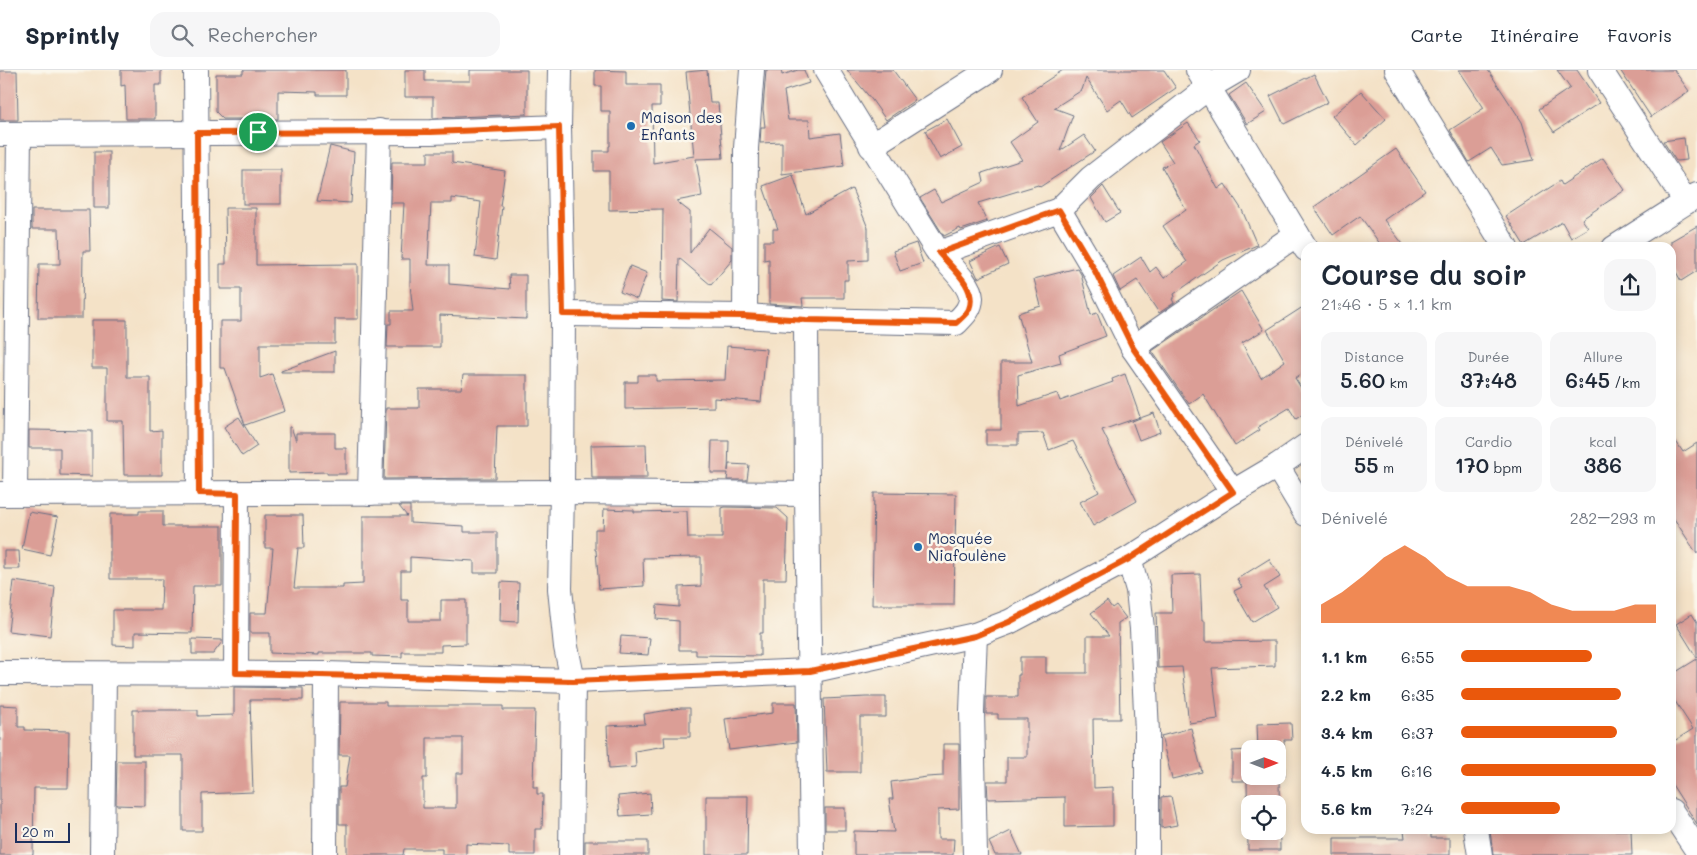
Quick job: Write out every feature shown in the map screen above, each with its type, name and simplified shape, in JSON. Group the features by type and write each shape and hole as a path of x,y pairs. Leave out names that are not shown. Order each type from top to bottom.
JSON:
{"street":[{"path":"196,70 199,493"},
{"path":"560,70 559,127 563,314 560,589 566,647 573,681 571,855"},
{"path":"744,316 746,148 752,70"},
{"path":"563,314 744,316 806,320 956,323 969,310 971,297 966,285 939,253 871,146 826,70"},
{"path":"871,146 990,70"},
{"path":"939,253 1059,210 1091,178 1203,79 1238,70"},
{"path":"1397,70 1502,242"},
{"path":"1600,70 1691,198 1623,242"},
{"path":"1133,348 1301,242 1203,79"},
{"path":"559,127 440,131 10,134 7,493 562,492 807,494"},
{"path":"370,493 379,131"},
{"path":"1059,210 1094,269 1133,348 1233,492"},
{"path":"806,320 812,855"},
{"path":"0,673 326,674 573,681 810,671 975,636 1009,622 1129,559 1301,449"},
{"path":"1277,466 1301,506"},
{"path":"236,673 237,494"},
{"path":"1129,559 1138,590 1142,629 1147,732 1148,855"},
{"path":"975,636 972,711 975,855"},
{"path":"102,855 104,674"},
{"path":"325,855 326,674"},
{"path":"1676,818 1697,850"},
{"path":"1477,834 1480,855"}],"building":[{"path":"121,70 161,70 161,85 155,85 155,119 126,119 125,85 121,86"},
{"path":"243,70 346,70 346,95 317,95 317,92 278,91 278,119 223,119 216,112 216,74 243,74"},
{"path":"405,70 425,70 425,81 470,81 470,70 527,70 527,114 433,118 433,97 405,97"},
{"path":"595,70 626,71 626,85 660,85 660,106 652,106 653,163 694,156 686,72 707,70 710,103 718,103 723,158 696,159 702,196 676,201 690,212 690,253 709,228 732,247 732,260 711,285 679,258 678,302 662,301 663,209 609,210 609,171 594,171 594,151 609,151 610,146 610,111 601,111 601,86 595,86"},
{"path":"766,70 781,70 782,75 804,70 809,83 784,91 788,120 809,120 810,137 840,133 844,166 782,174 782,142 760,143 761,127 765,127 763,109"},
{"path":"847,70 893,70 915,100 886,120"},
{"path":"1063,70 1164,70 1176,88 1132,118 1121,100 1107,110 1086,78 1082,90 1054,108 1073,115 1060,151 1084,135 1095,151 1040,187 1038,185 978,203 987,221 961,230 960,228 944,236 920,198 934,190 941,202 984,182 982,173 1022,160 1010,142 1038,122 1022,97"},
{"path":"1459,70 1488,70 1522,122 1534,160 1502,165 1491,148 1469,162 1450,130 1484,108"},
{"path":"1557,70 1577,70 1599,103 1554,132 1539,109 1570,88"},
{"path":"1620,70 1674,70 1689,91 1651,117"},
{"path":"0,71 17,71 18,120 0,120"},
{"path":"1314,74 1328,102 1284,124 1270,96"},
{"path":"1246,83 1266,112 1247,124 1229,95"},
{"path":"1361,91 1386,119 1357,145 1332,116"},
{"path":"947,119 962,147 940,159 925,131"},
{"path":"1188,123 1200,140 1194,144 1218,189 1225,184 1242,210 1257,245 1223,260 1174,294 1175,297 1172,299 1174,303 1159,313 1137,280 1120,291 1113,276 1141,257 1150,272 1156,267 1164,278 1187,262 1163,226 1186,210 1162,167 1173,162 1160,142"},
{"path":"1684,138 1687,160 1676,161 1663,141"},
{"path":"330,146 354,152 351,203 317,201"},
{"path":"1396,149 1425,191 1384,220 1401,242 1379,242 1360,216 1333,235 1314,207"},
{"path":"94,152 109,152 109,208 94,208"},
{"path":"428,152 452,152 452,163 505,171 496,260 475,257 481,202 452,198 452,203 431,203 428,265 449,265 449,284 510,289 509,275 526,275 526,319 440,315 440,347 387,347 388,324 391,324 391,311 413,311 410,259 401,259 404,203 391,203 392,162 428,162"},
{"path":"1603,158 1625,190 1582,219 1588,228 1571,238 1562,222 1529,242 1522,242 1506,216 1560,181 1562,185"},
{"path":"243,170 281,170 281,204 243,204"},
{"path":"793,175 806,214 852,189 868,228 868,260 848,261 848,280 844,280 844,298 802,298 803,306 769,304 769,259 764,260 764,241 773,241 773,229 778,229 763,186"},
{"path":"1103,186 1120,213 1105,222 1091,198"},
{"path":"225,208 256,208 256,265 358,264 358,319 335,319 335,344 260,344 260,378 272,374 285,411 245,425 225,368 220,368 220,321 241,321 241,289 220,289 220,264 226,264"},
{"path":"32,210 89,210 90,251 83,251 82,318 38,318 39,264 60,264 59,229 32,229"},
{"path":"1697,226 1697,271 1681,281 1676,272 1676,242 1671,241"},
{"path":"916,243 923,263 900,271 893,251"},
{"path":"1000,247 1008,264 978,278 970,261"},
{"path":"630,266 647,273 637,299 620,292"},
{"path":"1077,268 1081,274 1091,315 1097,313 1106,336 1059,354 1061,363 1018,375 1019,406 1057,393 1060,401 1113,382 1112,379 1125,374 1140,417 1102,430 1137,501 1093,526 1080,502 1099,492 1073,441 1049,450 1043,433 1018,434 1018,445 986,445 986,430 1001,430 1001,362 1032,362 1018,313 1041,306 1034,279"},
{"path":"1241,291 1264,330 1242,343 1261,378 1285,361 1267,330 1301,308 1301,374 1295,378 1301,388 1301,416 1296,419 1289,408 1258,427 1260,430 1235,446 1203,394 1189,404 1152,351"},
{"path":"92,320 127,320 127,377 150,377 150,431 162,430 162,475 124,475 123,421 107,421 107,368 92,368"},
{"path":"727,346 766,349 761,402 714,398 714,407 625,409 625,382 638,382 638,375 656,375 656,381 725,380"},
{"path":"335,351 335,372 281,372 281,371"},
{"path":"463,375 527,375 527,426 497,426 495,478 384,479 386,408 419,408 419,389 461,389"},
{"path":"1154,413 1160,432 1139,440 1132,421"},
{"path":"239,417 257,446 242,456 224,427"},
{"path":"289,427 291,427 296,441 296,433 335,433 335,448 346,448 346,474 327,474 327,472 289,473"},
{"path":"29,430 92,431 92,476 60,475 60,448 29,448"},
{"path":"712,441 729,441 728,471 729,464 749,465 747,480 727,480 728,473 711,473"},
{"path":"1676,442 1683,452 1697,443 1697,554 1676,522"},
{"path":"646,444 647,478 592,478 591,445"},
{"path":"874,493 956,494 954,605 872,605"},
{"path":"399,506 410,506 410,523 464,526 464,532 497,532 497,573 474,573 474,561 410,557 410,571 401,571 401,600 408,600 408,621 441,621 441,600 466,600 466,644 441,645 441,652 402,652 402,657 372,656 372,653 319,653 319,655 270,653 270,633 250,633 250,613 267,613 273,548 265,548 265,515 303,515 304,548 298,548 294,588 343,588 343,585 363,584 363,516 407,516"},
{"path":"722,508 777,508 788,518 786,579 763,579 763,633 760,633 760,656 696,655 696,650 679,650 679,621 656,619 657,605 679,607 679,587 701,586 701,557 643,558 644,586 599,589 595,529 603,529 604,509 634,510 634,512 687,511 688,538 722,538"},
{"path":"139,511 163,511 163,526 222,526 222,586 193,586 192,633 135,632 135,646 113,645 113,610 161,610 162,579 110,579 110,514 139,514"},
{"path":"29,512 58,517 50,555 22,549"},
{"path":"4,551 19,551 20,569 4,569"},
{"path":"1269,559 1280,577 1264,587 1277,607 1252,622 1234,591 1242,587 1237,579"},
{"path":"1200,574 1202,621 1205,621 1205,642 1275,641 1275,666 1212,668 1218,719 1189,723 1182,667 1158,668 1156,613 1172,613 1171,575"},
{"path":"14,581 55,587 50,636 8,631"},
{"path":"501,582 519,583 518,622 500,621"},
{"path":"1107,601 1112,608 1116,605 1126,618 1118,623 1120,719 1093,719 1094,788 1113,787 1113,826 1065,827 1065,797 988,799 987,781 1007,781 1007,757 1027,757 1027,719 998,719 998,714 986,714 986,697 1018,697 1020,657 1046,657 1046,673 1087,673 1087,636 1109,636 1091,613"},
{"path":"1692,614 1697,622 1697,658 1676,624"},
{"path":"621,636 650,638 648,655 619,653"},
{"path":"192,639 222,640 222,642 213,654 192,654"},
{"path":"1697,659 1697,824 1676,791 1676,740 1693,729 1676,703 1676,672"},
{"path":"234,687 303,688 303,700 250,700 253,792 202,794 202,831 183,831 183,755 133,755 133,710 198,710 198,716 234,715"},
{"path":"886,697 886,717 860,717 860,772 827,772 824,699"},
{"path":"340,702 386,702 386,706 503,706 503,710 535,710 533,787 537,787 537,794 543,794 542,829 535,829 535,855 509,855 509,846 466,844 466,855 442,855 442,849 404,849 403,855 347,855 347,824 339,824 339,787 345,787 350,755 339,755","holes":["427,738 463,738 463,773 456,773 456,808 423,808 423,778 427,778"]},
{"path":"773,703 796,703 797,742 729,750 725,719 773,713"},
{"path":"0,705 18,706 18,727 25,727 25,730 69,731 68,788 34,788 33,855 0,855"},
{"path":"690,708 690,737 664,737 665,746 635,751 636,767 609,769 607,726 645,724 644,714"},
{"path":"1291,723 1292,740 1258,740 1257,724"},
{"path":"1191,728 1202,772 1172,779 1161,736"},
{"path":"943,744 959,744 959,809 938,810 938,839 954,839 953,855 854,855 854,831 894,832 889,799 893,799 891,782 943,776"},
{"path":"1241,750 1241,781 1232,781 1232,751"},
{"path":"117,761 145,761 145,806 116,805"},
{"path":"1247,785 1279,785 1279,795 1247,795"},
{"path":"650,793 651,814 620,816 618,796"},
{"path":"706,796 748,796 747,855 706,855"},
{"path":"1171,796 1177,825 1161,828 1161,797"},
{"path":"825,808 845,808 845,830 825,830"},
{"path":"1011,831 1022,855 995,855 989,842"},
{"path":"1404,834 1431,834 1431,838 1450,838 1450,855 1334,855 1334,838 1405,838"},
{"path":"1490,834 1631,834 1632,855 1493,855"},
{"path":"1248,840 1280,840 1280,850 1248,850"},
{"path":"585,841 648,841 648,855 585,855"}],"place":[{"name":"Maison des Enfants","path":"631,126"},
{"name":"Mosquée Niafoulène","path":"918,547"}],"route":[{"path":"559,127 563,314 744,316 806,320 956,323 969,310 971,297 966,285 939,253 1059,210 1094,269 1133,348 1233,492 1129,559 1009,622 975,636 810,671 573,681 236,673 237,494 199,493 197,133 258,132 431,132 559,127"}]}
